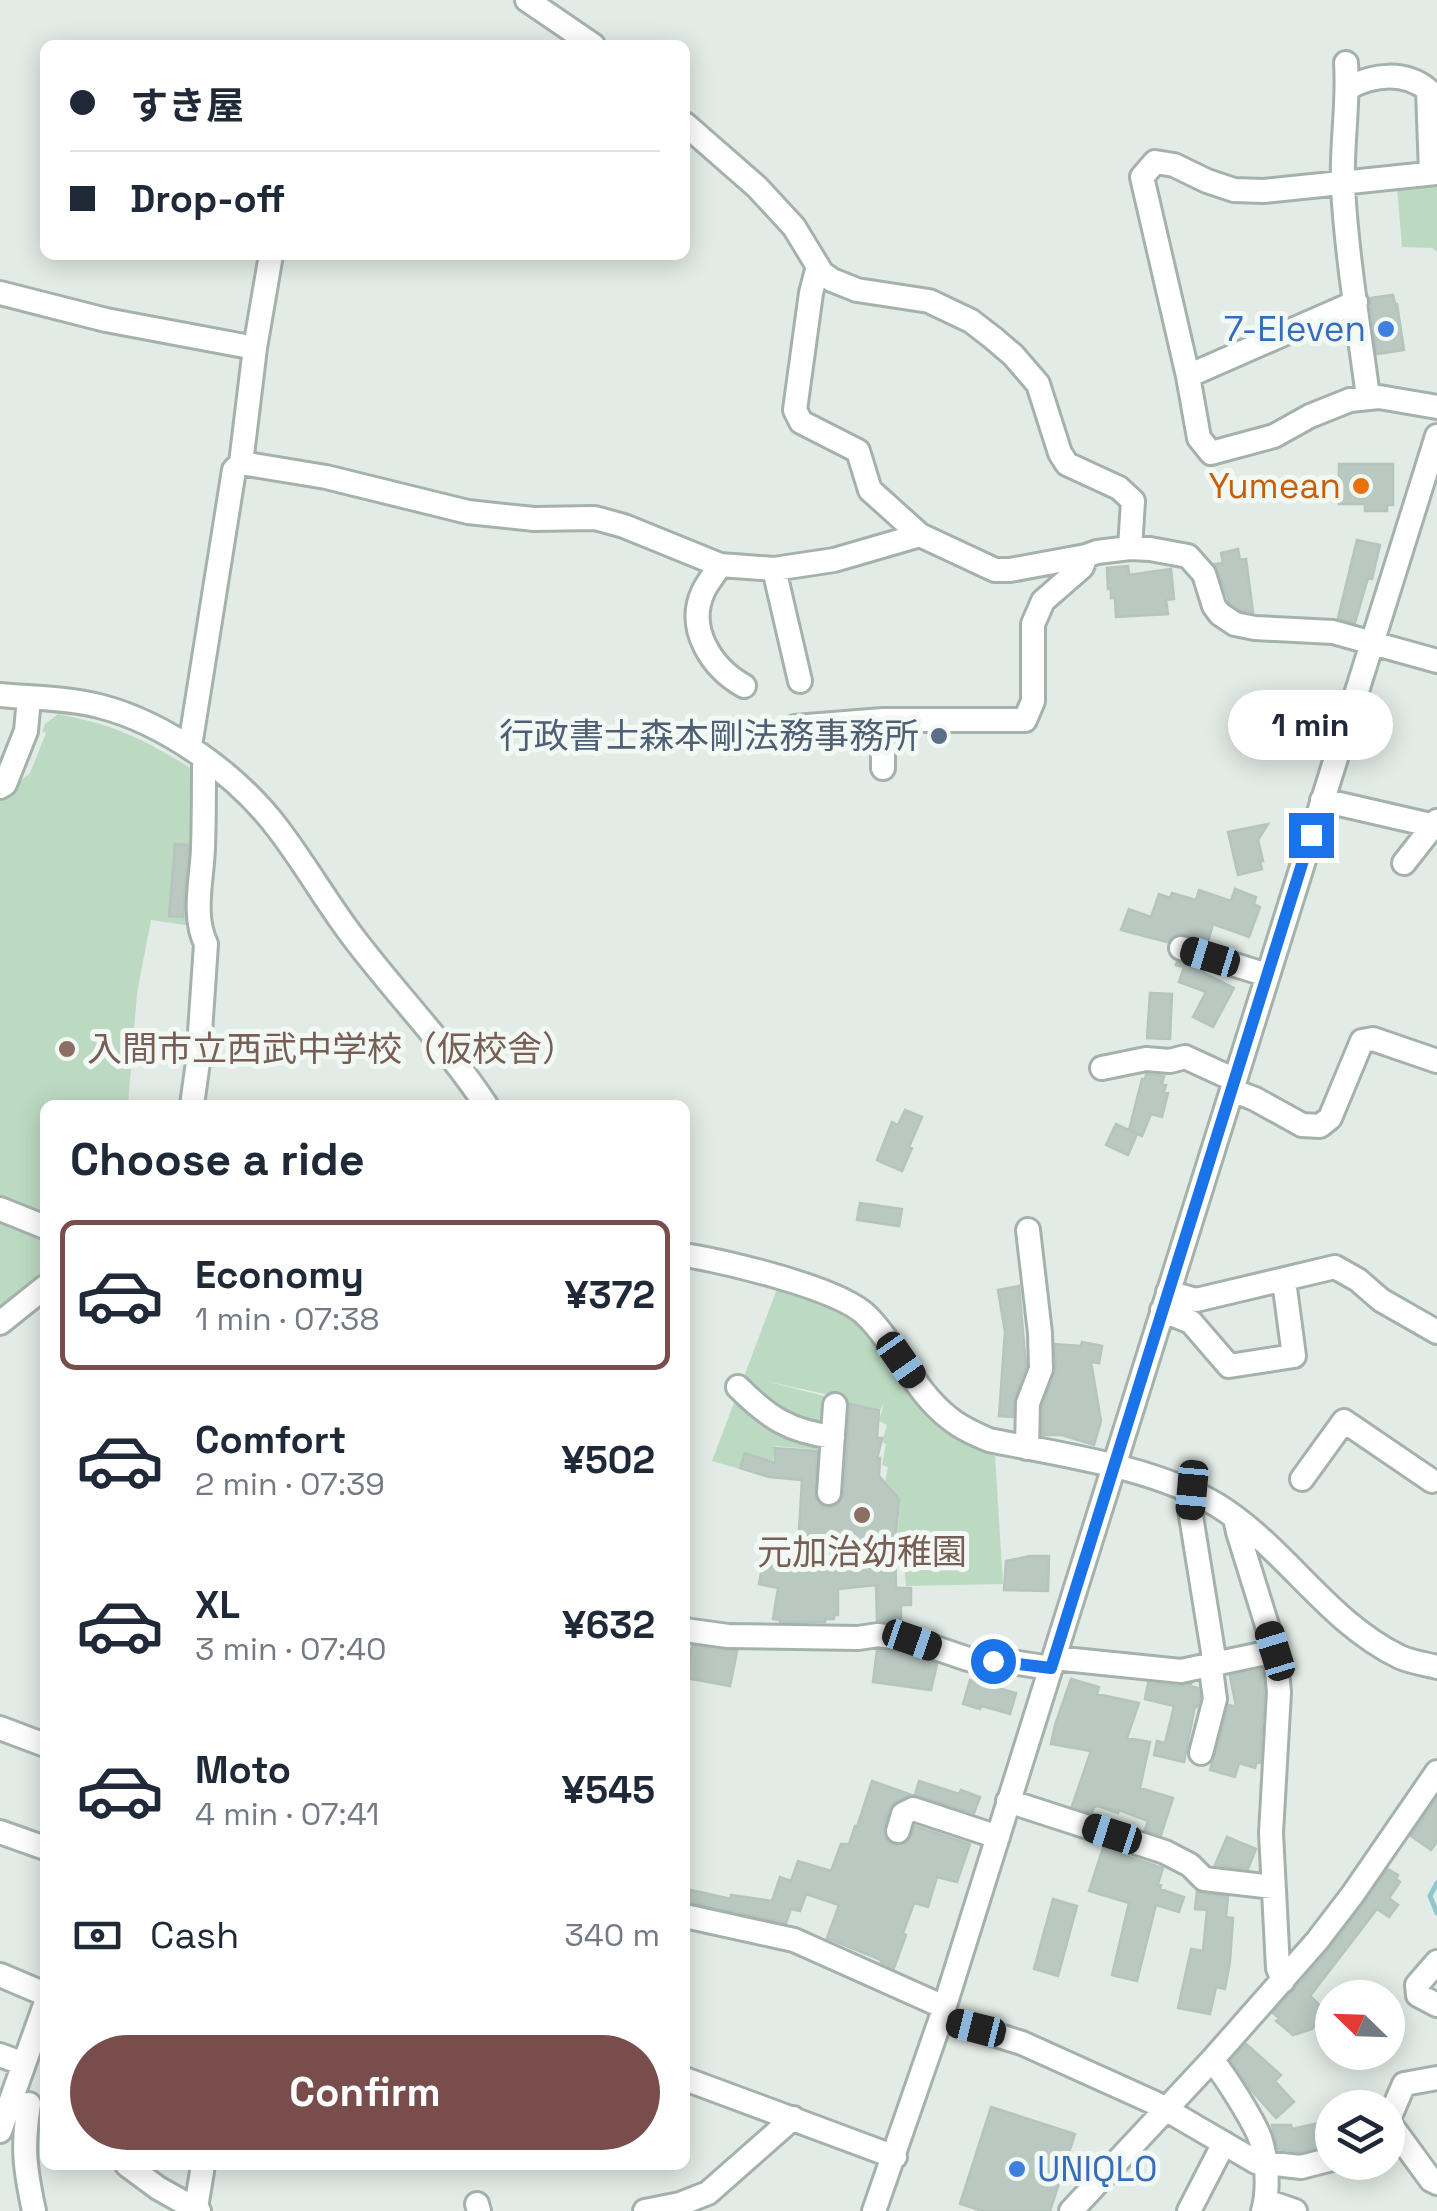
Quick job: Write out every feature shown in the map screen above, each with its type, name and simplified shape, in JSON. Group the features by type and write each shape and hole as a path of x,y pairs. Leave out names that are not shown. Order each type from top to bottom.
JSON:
{"street":[{"path":"527,0 586,40"},
{"path":"1346,63 1343,184 1368,397"},
{"path":"1348,88 1358,82 1400,76 1428,90 1434,173 1264,192 1234,190 1174,165 1155,162 1142,177 1188,376 1198,438 1210,452 1274,436 1310,416 1368,397 1437,406"},
{"path":"690,128 757,187 794,228 822,273 844,286 929,301 950,309 1013,355 1038,384 1067,464 1119,488 1133,501 1130,548"},
{"path":"193,1100 206,944 200,930 203,851 197,753 234,470 241,462 269,260"},
{"path":"818,266 794,410 801,422 858,451 870,490 920,535 995,570 1130,548 1188,556 1204,574 1214,606 1235,624 1332,632 1437,661"},
{"path":"0,293 106,320 255,348"},
{"path":"1188,376 1356,302"},
{"path":"874,2211 943,2013 1437,436"},
{"path":"241,462 326,477 468,512 534,519 594,518 624,526 720,566 774,569 834,560 920,535"},
{"path":"795,727 882,720 1025,720 1033,701 1032,624 1043,601 1082,567 1086,556"},
{"path":"720,566 702,594 697,625 711,655 744,686"},
{"path":"774,569 800,681"},
{"path":"0,696 100,706 158,729 197,753 246,792 278,828 351,935 483,1100"},
{"path":"0,788 26,731 29,698"},
{"path":"882,720 883,768"},
{"path":"1322,800 1436,823 1404,864"},
{"path":"1181,948 1267,975"},
{"path":"1102,1068 1185,1056 1302,1125 1320,1126 1330,1118 1362,1041 1373,1039 1437,1061"},
{"path":"0,1209 40,1225"},
{"path":"1027,1448 1028,1403 1041,1369 1028,1230"},
{"path":"690,1256 780,1277 848,1301 866,1314 933,1404 950,1420 990,1440 1144,1474 1192,1490 1258,1534 1359,1631 1401,1657 1437,1667"},
{"path":"1165,1301 1196,1300 1336,1267 1381,1300 1437,1332"},
{"path":"1165,1301 1190,1322 1229,1366 1294,1356 1284,1281"},
{"path":"0,1323 40,1291"},
{"path":"738,1387 782,1423 802,1432 833,1436"},
{"path":"829,1493 836,1404"},
{"path":"1302,1480 1344,1421 1435,1485"},
{"path":"1192,1490 1190,1510 1215,1699 1200,1754"},
{"path":"1236,1518 1275,1651 1279,1692 1271,1833 1278,1968 1282,1981"},
{"path":"690,1631 728,1636 878,1635 912,1640 968,1659 1181,1671 1275,1651"},
{"path":"0,1728 40,1742"},
{"path":"1071,2211 1282,1981 1353,1894 1437,1772"},
{"path":"1008,1801 1165,1852 1204,1879 1273,1887"},
{"path":"898,1831 904,1814 913,1809 998,1837"},
{"path":"0,1832 40,1846"},
{"path":"690,1917 794,1940 943,2013 1022,2043 1166,2108 1256,2162 1301,2166 1315,2163"},
{"path":"1437,1962 1417,1985 1418,1995 1437,2005"},
{"path":"0,1974 40,1992"},
{"path":"34,2211 24,2156 29,2104 24,2064 40,2019"},
{"path":"0,2054 24,2064"},
{"path":"1212,2060 1260,2138 1265,2206 1294,2211"},
{"path":"1401,2090 1404,2084 1437,2078"},
{"path":"690,2081 894,2157"},
{"path":"0,2131 29,2104"},
{"path":"645,2211 680,2204 708,2192 794,2118"},
{"path":"1188,2211 1224,2144"},
{"path":"1405,2144 1437,2183"},
{"path":"134,2170 198,2210 202,2170"}],"green space":[{"path":"1437,184 1437,252 1432,248 1402,247 1397,187"},
{"name":"入間市立西武中学校（仮校舎）","path":"58,714 128,734 192,769 197,789 192,926 151,920 137,993 128,1100 40,1100 40,1215 0,1199 0,798 30,773 46,733 42,731"},
{"path":"0,1218 40,1233 40,1283 0,1314"},
{"path":"777,1289 845,1314 859,1324 928,1417 958,1440 995,1456 1003,1584 906,1586 903,1549 897,1544 900,1499 885,1481 888,1467 882,1465 887,1425 879,1421 884,1403 881,1409 765,1381 828,1397 824,1450 775,1446 771,1478 712,1461"}],"building":[{"path":"1393,295 1404,350 1377,354 1370,298"},
{"path":"1339,464 1393,464 1393,505 1387,505 1387,511 1365,511 1365,504 1339,504"},
{"path":"1357,540 1380,545 1355,623 1338,618"},
{"path":"1238,549 1240,560 1246,559 1253,612 1230,603 1215,564 1223,563 1221,553"},
{"path":"1128,566 1129,575 1171,569 1174,599 1166,600 1168,614 1116,617 1107,568"},
{"path":"1268,824 1258,840 1262,869 1238,875 1228,832"},
{"path":"175,844 188,845 183,917 169,916"},
{"path":"1235,889 1256,897 1254,904 1260,907 1249,937 1213,924 1208,941 1179,933 1167,942 1121,930 1129,909 1151,917 1159,894 1170,898 1172,893 1196,900 1199,890 1231,901"},
{"path":"1177,962 1204,971 1234,988 1213,1027 1193,1017 1206,992 1179,982 1184,967 1176,965"},
{"path":"1150,993 1172,994 1170,1039 1147,1038"},
{"path":"1146,1074 1164,1076 1162,1084 1168,1093 1162,1117 1151,1114 1142,1136 1129,1130"},
{"path":"905,1110 922,1117 902,1171 877,1160 892,1122 898,1125"},
{"path":"1116,1124 1137,1134 1128,1155 1106,1145"},
{"path":"860,1203 902,1209 899,1226 857,1220"},
{"path":"1019,1286 1026,1366 1014,1398 1013,1417 999,1416 1005,1332 998,1290"},
{"path":"1082,1342 1102,1346 1099,1363 1091,1362 1101,1421 1094,1445 1062,1435 1042,1435 1043,1406 1056,1369 1055,1344 1081,1346"},
{"path":"850,1404 879,1410 879,1476 899,1499 896,1588 911,1588 911,1605 901,1605 901,1623 877,1620 876,1585 838,1589 838,1615 834,1619 780,1622 773,1619 778,1588 759,1584 767,1542 798,1548 802,1480 769,1477 740,1468 745,1453 775,1463 775,1448 817,1451 815,1499 827,1508 836,1506 844,1494"},
{"path":"1049,1556 1048,1591 1004,1590 1006,1561"},
{"path":"692,1646 737,1651 730,1686 690,1679"},
{"path":"877,1650 937,1664 931,1690 873,1682"},
{"path":"1262,1669 1260,1763 1255,1768 1239,1763 1235,1777 1210,1770 1229,1705 1236,1707 1230,1676"},
{"path":"1071,1679 1099,1687 1097,1694 1139,1703 1127,1738 1150,1742 1140,1788 1173,1798 1161,1835 1145,1830 1148,1821 1119,1810 1118,1813 1098,1806 1092,1813 1072,1806 1091,1751 1051,1744"},
{"path":"970,1680 1016,1693 1010,1714 963,1704"},
{"path":"1148,1683 1191,1684 1198,1688 1200,1697 1184,1762 1154,1755 1157,1741 1165,1743 1174,1706 1145,1699"},
{"path":"872,1781 912,1795 896,1801 889,1809 883,1828 888,1842 895,1846 908,1842 915,1826 970,1844 957,1882 937,1877 928,1907 914,1903 894,1968 827,1938 839,1905 806,1894 800,1911 791,1909 786,1923 690,1902 691,1890 731,1899 731,1895 772,1901 780,1877 791,1881 798,1861 831,1871 841,1844 849,1844"},
{"path":"919,1781 980,1797 974,1813 915,1795"},
{"path":"1437,1798 1437,1842 1431,1850 1411,1836"},
{"path":"1227,1837 1256,1849 1248,1869 1215,1865"},
{"path":"1103,1848 1163,1868 1160,1889 1184,1897 1179,1912 1156,1905 1137,1981 1112,1975 1129,1903 1089,1891"},
{"path":"1388,1869 1398,1875 1396,1879 1400,1882 1389,1898 1398,1905 1389,1917 1377,1909 1322,1980 1315,1980 1310,1996 1315,2001 1315,2026 1293,2035 1276,2021 1279,2018 1273,2013 1329,1950"},
{"path":"1197,1891 1228,1897 1226,1917 1233,1918 1225,1989 1216,1987 1210,2014 1178,2008 1191,1949 1203,1951 1207,1910 1195,1909"},
{"path":"1053,1899 1077,1906 1058,1976 1034,1969"},
{"path":"1246,2044 1281,2075 1275,2081 1294,2102 1276,2118 1231,2061"},
{"name":"UNIQLO","path":"991,2107 1075,2134 1050,2211 983,2211 960,2204"},
{"path":"1315,2124 1315,2148 1300,2152 1278,2149 1272,2125 1291,2125 1292,2129"}],"waterway":[{"path":"1437,1883 1430,1896 1437,1913"}],"place":[{"name":"7-Eleven","path":"1386,329"},
{"name":"Yumean","path":"1361,486"},
{"name":"行政書士森本剛法務事務所","path":"939,736"},
{"name":"入間市立西武中学校（仮校舎）","path":"67,1049"},
{"name":"元加治幼稚園","path":"862,1515"},
{"name":"UNIQLO","path":"1017,2169"}],"route":[{"path":"993,1661 1051,1668 1311,835"}]}
